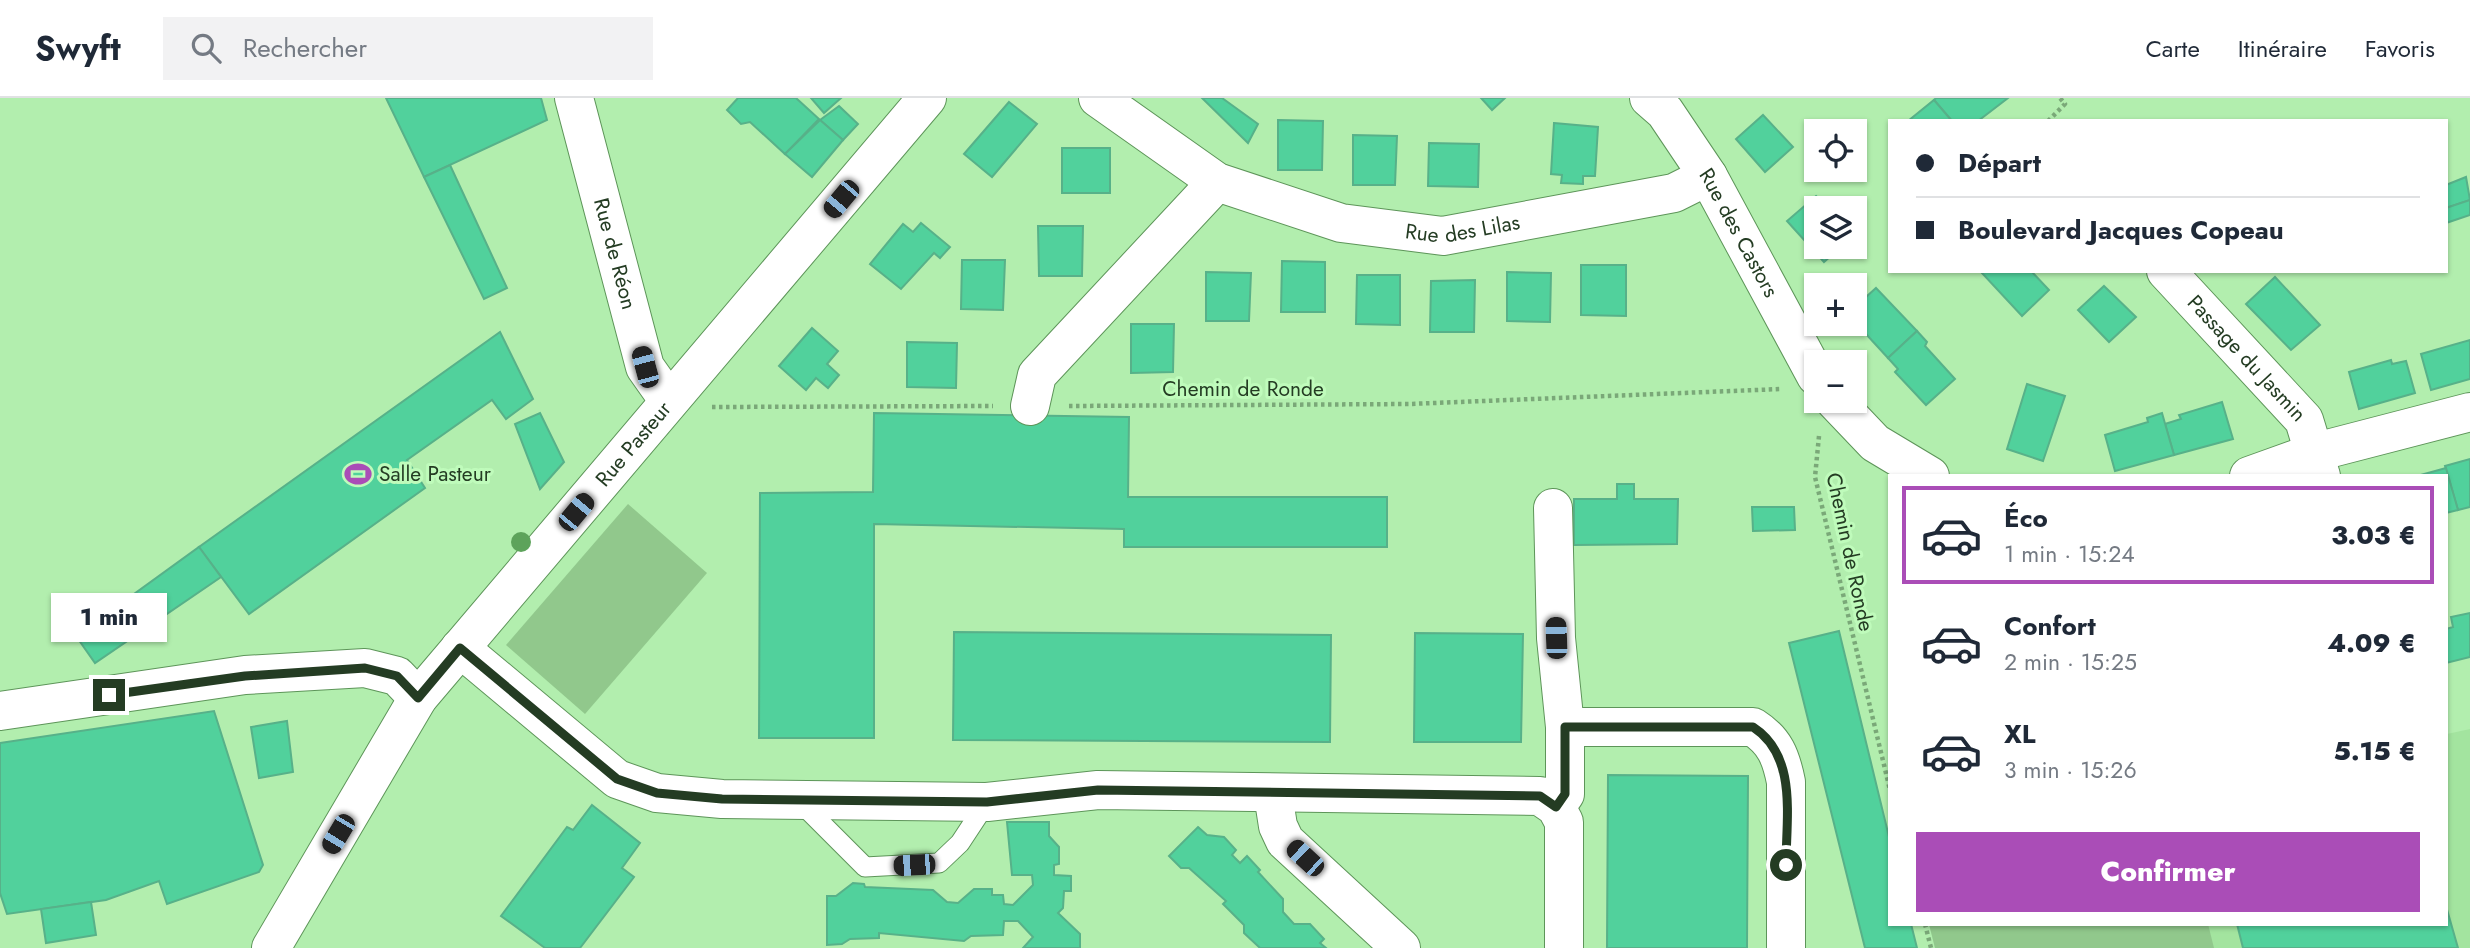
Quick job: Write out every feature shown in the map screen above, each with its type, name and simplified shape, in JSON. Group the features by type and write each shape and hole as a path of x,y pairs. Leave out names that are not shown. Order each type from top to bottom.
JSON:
{"street":[{"name":"Rue de Réon","path":"575,98 645,367 669,401"},
{"name":"Rue Pasteur","path":"271,948 418,698 927,98"},
{"name":"Rue des Lilas","path":"1098,98 1217,183 1341,223 1443,236 1674,193 1708,176"},
{"name":"Rue des Castors","path":"1665,103 1708,176 1803,382"},
{"path":"1030,406 1037,375 1217,183"},
{"name":"Passage du Jasmin","path":"2167,273 2304,420 2318,464"},
{"path":"2260,474 2318,464 2470,412"},
{"path":"1827,414 1927,474"},
{"path":"1553,508 1556,638 1565,727 1565,794 1556,807"},
{"path":"460,648 617,779 657,793 722,799 987,802 1098,790 1540,796 1556,807 1564,822 1564,948"},
{"path":"0,711 245,676 365,668 397,676 418,698"},
{"path":"1565,727 1753,727 1768,736 1780,755 1786,782 1786,948"},
{"path":"1273,794 1278,826 1285,841 1401,948"}],"lane":[{"path":"798,800 865,867 939,863 960,843 987,802"}],"path":[{"path":"2050,119 2065,104 2060,98"},
{"name":"Chemin de Ronde","path":"669,401 724,409 1409,404 1803,382"},
{"name":"Chemin de Ronde","path":"1827,414 1815,477 1888,782"},
{"path":"1926,926 1931,948"}],"shaded area":[{"path":"628,504 707,573 585,714 506,645"},
{"path":"2470,729 2470,948 1935,948 1930,926 2448,926 2448,734"},
{"path":"1930,926 2208,926 2214,948 1935,948"}],"building":[{"path":"386,98 541,98 547,120 424,177"},
{"path":"738,98 796,98 819,119 785,154 750,122 741,124 727,110"},
{"path":"811,98 841,98 824,113"},
{"path":"1202,98 1222,98 1258,124 1248,143"},
{"path":"1481,98 1505,98 1492,110"},
{"path":"2008,98 1981,119 1950,119 1934,100"},
{"path":"1934,100 1950,119 1910,119"},
{"path":"1009,102 1037,124 992,177 964,154"},
{"path":"839,106 858,124 843,140 820,120"},
{"path":"1763,115 1793,147 1765,172 1736,139"},
{"path":"820,120 843,140 812,177 785,154"},
{"path":"1278,120 1323,121 1322,170 1278,170"},
{"path":"1554,123 1598,127 1595,176 1583,176 1583,184 1561,183 1562,175 1551,174"},
{"path":"1353,135 1397,136 1395,185 1353,185"},
{"path":"1429,143 1479,144 1478,187 1428,186"},
{"path":"1062,148 1110,148 1110,193 1062,193"},
{"path":"450,165 507,288 484,299 424,177"},
{"path":"2466,177 2470,200 2448,207 2448,184"},
{"path":"2470,200 2470,215 2448,222 2448,207"},
{"path":"1804,206 1804,240 1787,221"},
{"path":"921,223 950,247 940,258 934,253 901,289 870,264 903,224 913,232"},
{"path":"1038,226 1083,226 1082,276 1039,276"},
{"path":"962,260 1005,260 1003,310 961,309"},
{"path":"1282,261 1325,262 1325,312 1281,312"},
{"path":"1581,265 1626,265 1626,316 1581,315"},
{"path":"1206,272 1251,273 1249,321 1206,321"},
{"path":"1507,272 1551,273 1550,322 1507,321"},
{"path":"1982,273 2033,273 2049,290 2022,316"},
{"path":"1357,275 1400,275 1400,325 1356,324"},
{"path":"2275,277 2320,325 2291,350 2246,304"},
{"path":"1475,280 1474,332 1430,332 1431,281"},
{"path":"2104,286 2136,317 2109,342 2078,310"},
{"path":"1876,288 1917,331 1888,358 1867,335 1867,296"},
{"path":"1131,324 1174,324 1173,372 1131,373"},
{"path":"812,328 838,351 827,364 839,375 828,388 816,378 806,390 779,366"},
{"path":"1917,331 1927,342 1925,346 1955,379 1926,405 1895,372 1898,369 1888,358"},
{"name":"Salle Pasteur","path":"500,332 533,399 506,419 492,400 407,460 425,488 249,614 199,547"},
{"path":"2470,340 2470,379 2431,390 2421,354"},
{"path":"907,342 957,343 956,388 907,387"},
{"path":"2391,360 2392,364 2406,361 2415,393 2359,409 2349,372"},
{"path":"2027,384 2065,396 2043,461 2007,449"},
{"path":"2222,402 2233,439 2174,455 2165,424 2181,419 2179,415"},
{"path":"540,413 564,462 540,489 515,424"},
{"path":"874,413 1129,417 1128,497 1387,497 1387,547 1124,547 1124,529 874,524 874,738 759,738 760,493 873,492"},
{"path":"2162,413 2174,455 2115,471 2105,435 2148,422 2147,418"},
{"path":"2470,459 2470,507 2458,510 2445,466"},
{"path":"2446,468 2448,474 2424,474"},
{"path":"2448,475 2458,510 2448,512"},
{"path":"1617,484 1634,484 1634,499 1678,499 1677,544 1574,545 1574,499 1617,499"},
{"path":"1752,507 1794,507 1795,530 1753,531"},
{"path":"199,547 221,577 95,663 76,636"},
{"path":"2470,613 2470,657 2448,662 2448,628 2453,627 2451,617"},
{"path":"1839,631 1888,833 1888,926 1912,926 1917,948 1865,948 1789,643"},
{"path":"954,632 1331,635 1330,742 953,740"},
{"path":"1415,633 1523,634 1521,742 1414,742"},
{"path":"214,711 263,865 259,872 167,904 159,881 106,900 7,914 0,893 0,743"},
{"path":"287,721 293,772 259,778 251,727"},
{"path":"1608,775 1748,776 1747,948 1607,948"},
{"path":"592,805 640,843 622,868 634,877 580,948 545,948 501,916 567,827 573,830"},
{"path":"1007,822 1049,822 1049,836 1059,847 1059,864 1054,865 1054,875 1071,876 1071,891 1064,891 1063,908 1058,913 1080,934 1080,948 1023,948 1033,937 1018,921 1004,921 1003,935 971,936 964,941 879,933 879,938 850,939 842,944 827,945 827,896 836,896 853,883 864,884 865,887 933,890 947,902 958,903 974,889 992,889 992,895 1003,895 1004,904 1013,905 1033,885 1032,875 1012,875"},
{"path":"1198,827 1207,835 1224,837 1236,850 1232,855 1240,863 1247,856 1283,899 1283,912 1294,924 1310,924 1324,939 1320,943 1326,948 1260,948 1244,933 1244,925 1223,904 1226,901 1189,868 1181,868 1169,856"},
{"path":"91,902 96,935 46,943 41,909"},
{"path":"2448,913 2458,948 2243,948 2238,926 2448,926"}],"place":[{"name":"Salle Pasteur","path":"358,474"}],"route":[{"path":"109,695 245,676 365,668 397,676 418,698 460,648 617,779 657,793 722,799 987,802 1098,790 1540,796 1556,807 1565,794 1565,727 1753,727 1768,736 1780,755 1786,782 1786,865"}]}
